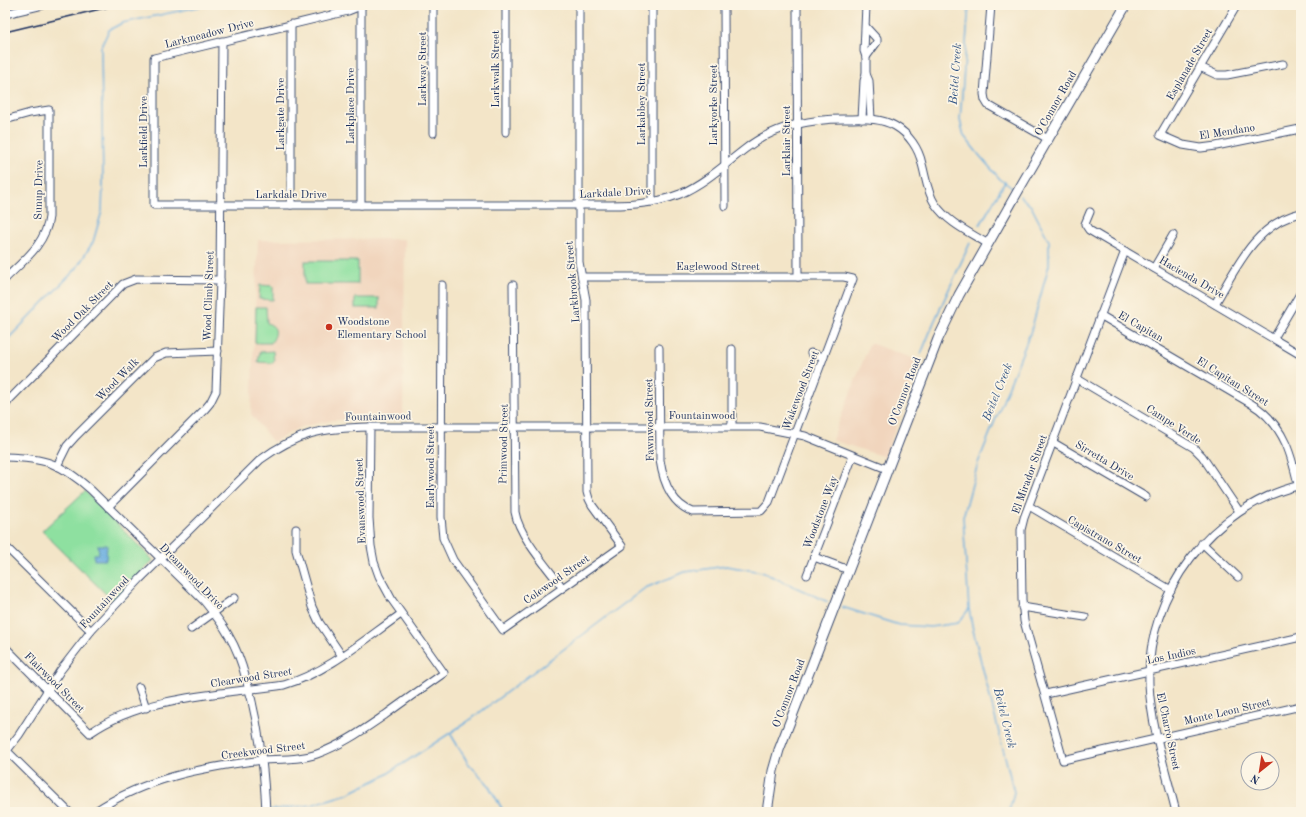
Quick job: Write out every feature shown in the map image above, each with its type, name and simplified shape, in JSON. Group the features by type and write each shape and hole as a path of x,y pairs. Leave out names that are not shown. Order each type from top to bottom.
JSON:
{"main road":[{"name":"O'Connor Road","path":"767,812 773,771 779,750 938,339 959,295 1126,5"}],"street":[{"path":"5,14 42,5"},
{"name":"Larkway Street","path":"433,5 433,133"},
{"name":"Larkwalk Street","path":"506,5 506,132"},
{"name":"Larkbrook Street","path":"579,5 579,262 586,300 588,427 587,484 589,499 622,546"},
{"name":"Larkabbey Street","path":"652,5 652,202"},
{"name":"Larkyorke Street","path":"724,5 725,206"},
{"name":"Larklair Street","path":"797,5 798,277"},
{"path":"862,118 864,81 866,74 864,43 866,5"},
{"path":"991,5 984,94 985,100 988,104 1048,139"},
{"name":"Esplanade Street","path":"1160,135 1237,5"},
{"name":"Larkmeadow Drive","path":"154,58 348,11 362,6"},
{"name":"Larkplace Drive","path":"361,205 362,6"},
{"name":"Larkgate Drive","path":"291,24 291,205"},
{"path":"866,27 878,39 866,57"},
{"name":"Wood Climb Street","path":"108,507 210,403 214,397 218,351 220,280 222,41"},
{"name":"Larkfield Drive","path":"154,58 154,205"},
{"path":"1200,67 1217,75 1227,75 1283,64"},
{"path":"866,74 869,81 871,119"},
{"name":"Sunup Drive","path":"5,120 30,113 49,110 48,227 38,245 5,279"},
{"name":"Larkdale Drive","path":"154,205 636,204 672,197 693,188 705,181 758,139 772,132 797,124 825,119 862,118 889,123 900,129 909,137 922,163 925,182 935,204 953,223 988,244"},
{"name":"El Mendano","path":"1160,135 1183,145 1201,148 1300,133"},
{"name":"Hacienda Drive","path":"1090,212 1085,221 1086,227 1301,355"},
{"path":"1215,304 1242,258 1255,241 1280,221 1301,213"},
{"path":"1154,268 1173,235"},
{"name":"El Mirador Street","path":"1063,760 1046,694 1026,629 1022,607 1022,530 1024,518 1052,442 1125,251"},
{"name":"Eaglewood Street","path":"582,277 844,277 853,279"},
{"name":"Wood Oak Street","path":"5,406 10,399 123,284 136,279 220,280"},
{"name":"Wakewood Street","path":"764,508 769,502 853,279"},
{"name":"Primwood Street","path":"513,285 515,427 514,490 516,521 522,533 562,587"},
{"name":"Earlywood Street","path":"442,286 441,517 443,538 453,560 503,630"},
{"path":"1274,338 1301,292"},
{"name":"El Capitan","path":"1100,315 1170,356"},
{"name":"Fawnwood Street","path":"659,348 660,460 664,478 671,493 678,503 684,508 693,512 757,512 764,508"},
{"path":"732,349 732,426"},
{"name":"Wood Walk","path":"57,466 67,446 154,358 166,352 218,351"},
{"path":"811,353 824,358"},
{"name":"El Capitan Street","path":"1170,356 1258,407 1270,418 1284,438 1300,485 1301,498"},
{"name":"Campe Verde","path":"1076,378 1194,448 1202,456 1239,511"},
{"name":"Fountainwood","path":"6,751 19,735 47,689 69,658 91,632 160,559 260,460 275,449 292,440 314,432 341,428 370,427 760,427 795,434 887,469"},
{"name":"Evanswood Street","path":"370,427 369,518 374,562 386,590 401,614 444,673"},
{"name":"Sirretta Drive","path":"1052,442 1146,497"},
{"name":"Woodstone Way","path":"807,575 853,456"},
{"name":"Dreamwood Drive","path":"5,458 34,459 47,462 57,466 81,482 204,601 214,613 230,637 243,669 249,690 263,760 266,812"},
{"name":"El Charro Street","path":"1176,812 1151,707 1149,670 1154,633 1164,602 1189,560 1202,543 1216,530 1239,511 1268,496 1300,485"},
{"name":"Capistrano Street","path":"1029,506 1170,590"},
{"path":"296,529 296,550 312,607 319,622 342,656"},
{"path":"1202,543 1238,577"},
{"path":"5,546 91,632"},
{"name":"Colewood Street","path":"503,630 622,546"},
{"path":"814,557 849,570"},
{"path":"191,629 234,598"},
{"path":"1022,607 1085,617"},
{"name":"Clearwood Street","path":"90,733 120,716 183,698 284,685 298,681 323,669 401,614"},
{"name":"Los Indios","path":"1046,694 1301,637"},
{"name":"Flairwood Street","path":"5,647 90,733"},
{"name":"Creekwood Street","path":"94,812 125,793 149,783 175,775 196,770 263,760 305,757 342,744 444,673"},
{"path":"139,687 146,708"},
{"name":"Monte Leon Street","path":"1063,760 1301,706"},
{"path":"6,751 68,812"}],"shaded area":[{"name":"Woodstone Elementary School","path":"405,239 403,420 334,420 300,427 273,442 251,414 258,240"},
{"path":"870,343 920,361 885,457 832,440"}],"green space":[{"path":"305,261 358,261 358,284 305,284"},
{"path":"260,285 273,286 273,300 259,299"},
{"path":"355,298 379,298 379,308 355,308"},
{"path":"256,307 266,307 267,323 275,329 275,334 271,343 255,342"},
{"path":"273,351 273,363 258,362 260,352"},
{"path":"85,491 153,560 114,602 42,531"}],"water":[{"path":"98,545 107,545 106,560 94,560 94,554 99,554"}],"waterway":[{"path":"5,342 76,269 93,242 102,211 101,47 109,30 122,23 207,5"},
{"name":"Beitel Creek","path":"969,5 960,120 964,136 1000,179 1015,190"},
{"path":"980,225 1005,182"},
{"name":"Beitel Creek","path":"1009,812 1014,792 969,609 963,517 978,463 1031,331 1049,265 1049,241 1031,206 1020,196"},
{"path":"921,354 970,243"},
{"path":"268,810 311,805 347,794 384,776 467,722 645,588 685,572 726,566 762,572 828,602"},
{"path":"842,607 899,625 931,627 958,623 969,609"},
{"path":"450,733 468,763 487,783 504,812"},
{"path":"258,812 264,811"}],"railway":[{"path":"5,32 117,5"}],"place":[{"name":"Woodstone Elementary School","path":"329,327"}]}
